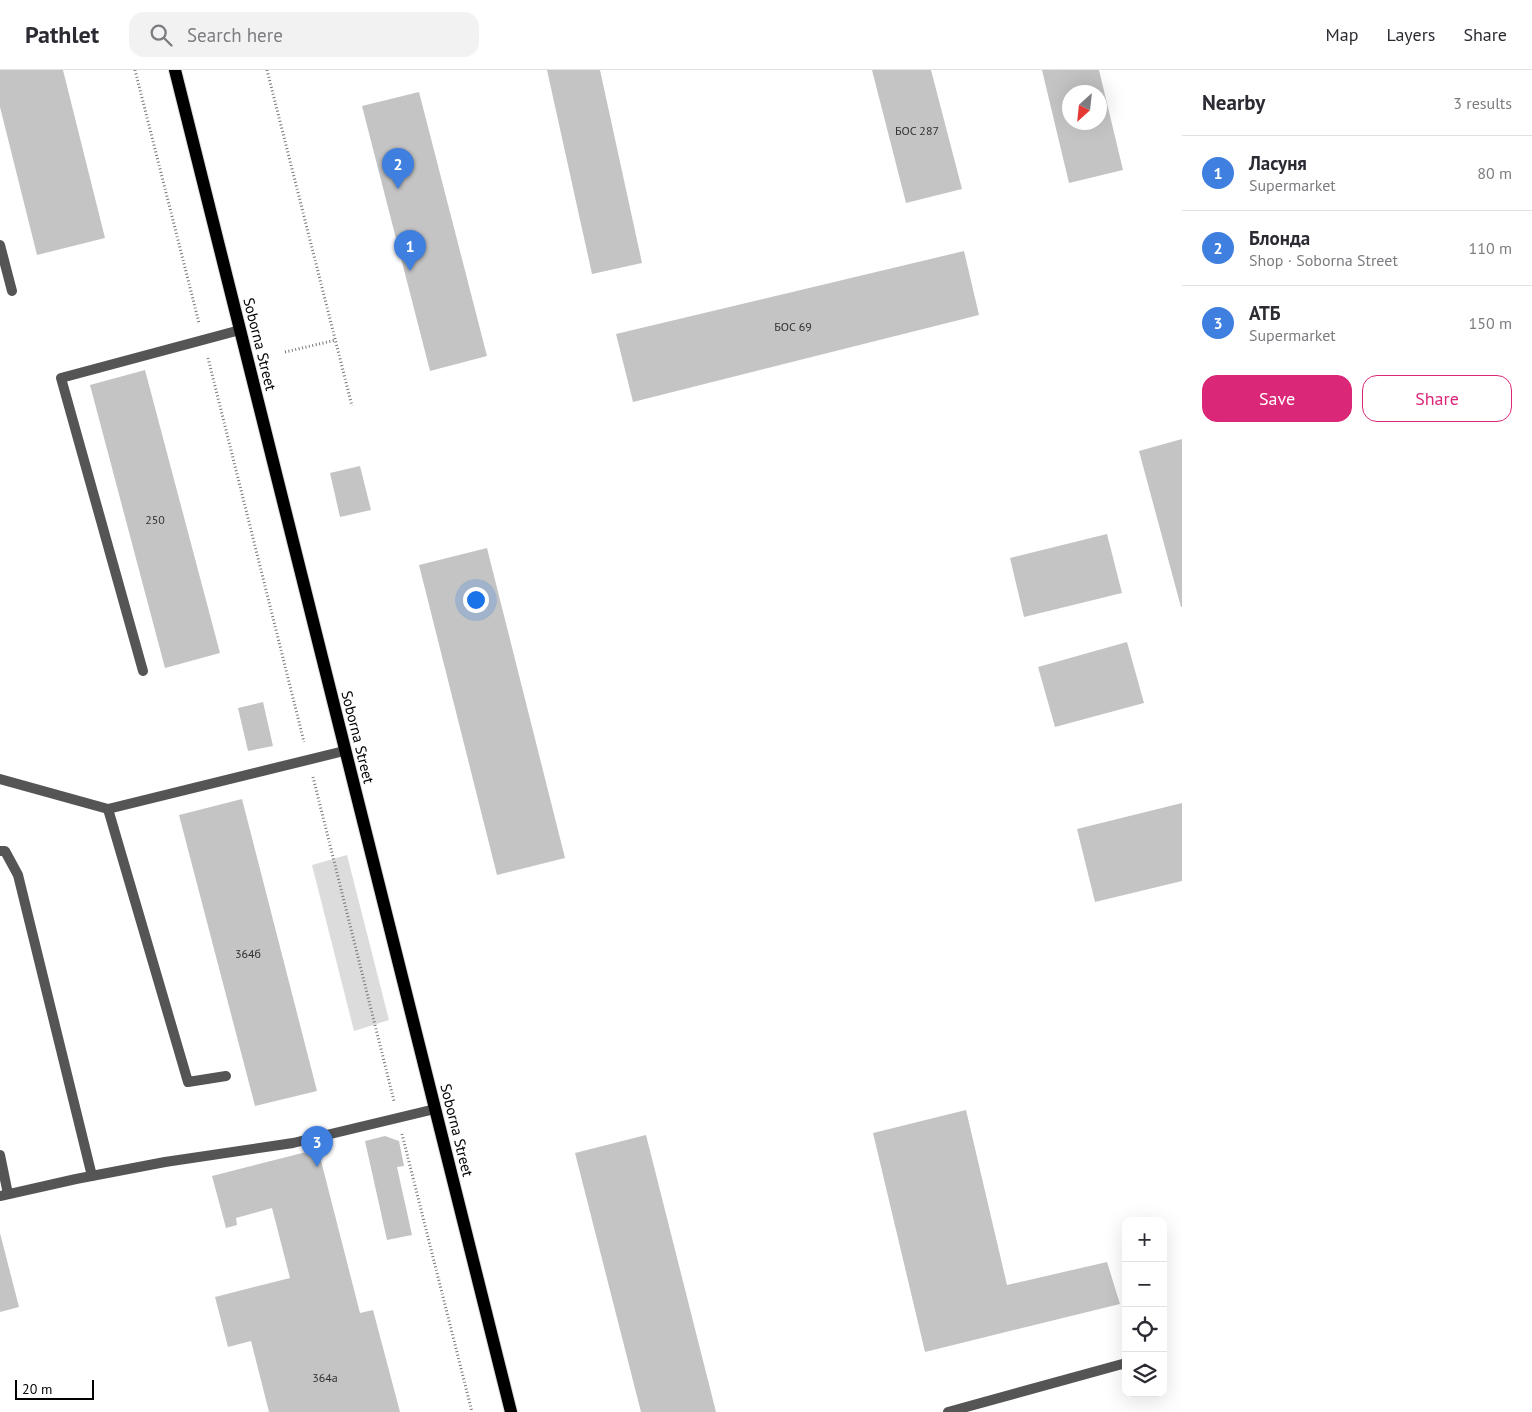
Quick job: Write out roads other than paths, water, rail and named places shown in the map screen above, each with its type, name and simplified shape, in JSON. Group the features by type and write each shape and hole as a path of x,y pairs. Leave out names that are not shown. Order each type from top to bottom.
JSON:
{"main road":[{"name":"Soborna Street","path":"176,70 344,751 511,1412"}],"street":[{"path":"0,245 12,291"},
{"path":"143,671 61,378 240,330"},
{"path":"0,779 108,809 344,751"},
{"path":"108,809 188,1082 226,1076"},
{"path":"0,851 5,851 18,875 92,1176"},
{"path":"0,1155 4,1195 165,1162 293,1143 435,1108"},
{"path":"948,1412 1122,1365"}],"place":[{"name":"Блонда","path":"398,189"},
{"name":"Ласуня","path":"410,271"},
{"name":"АТБ","path":"317,1167"}]}
